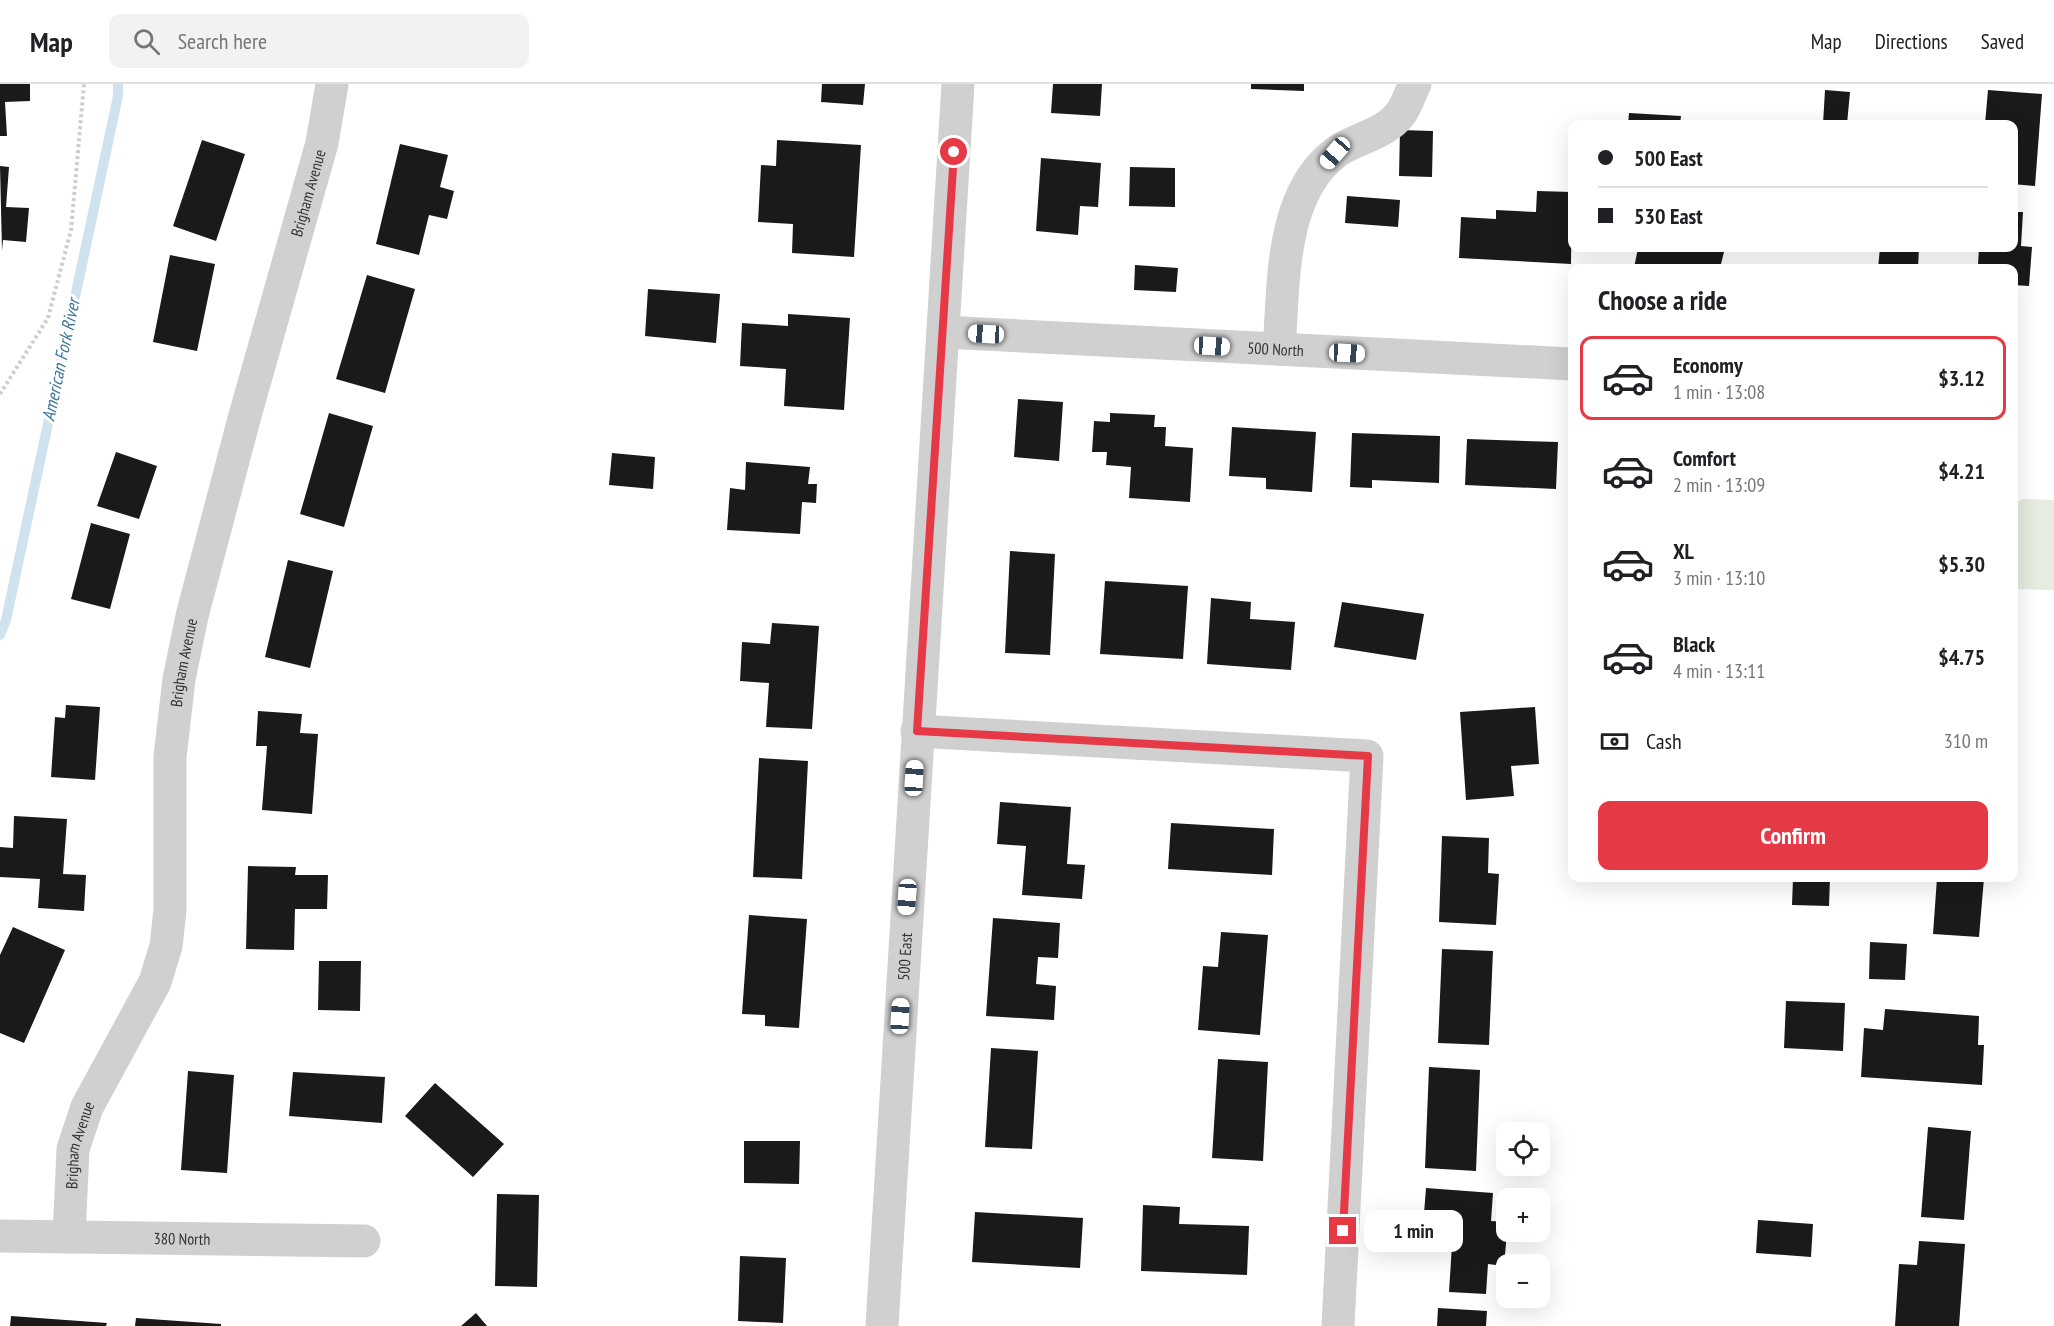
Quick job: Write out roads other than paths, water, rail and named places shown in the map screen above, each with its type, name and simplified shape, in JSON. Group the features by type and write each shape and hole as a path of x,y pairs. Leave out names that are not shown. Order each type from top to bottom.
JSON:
{"street":[{"name":"Brigham Avenue","path":"69,1237 73,1149 87,1107 155,982 166,946 170,910 170,757 179,680 192,616 244,419 322,143 332,84"},
{"name":"500 East","path":"882,1326 958,84"},
{"path":"1279,349 1288,234 1310,183 1335,153 1379,131 1401,113 1415,84"},
{"name":"500 North","path":"943,332 1568,364"},
{"path":"917,731 1368,756 1338,1326"},
{"name":"380 North","path":"0,1236 364,1241"}],"waterway":[{"name":"American Fork River","path":"0,635 6,620 118,96 118,84"}]}
